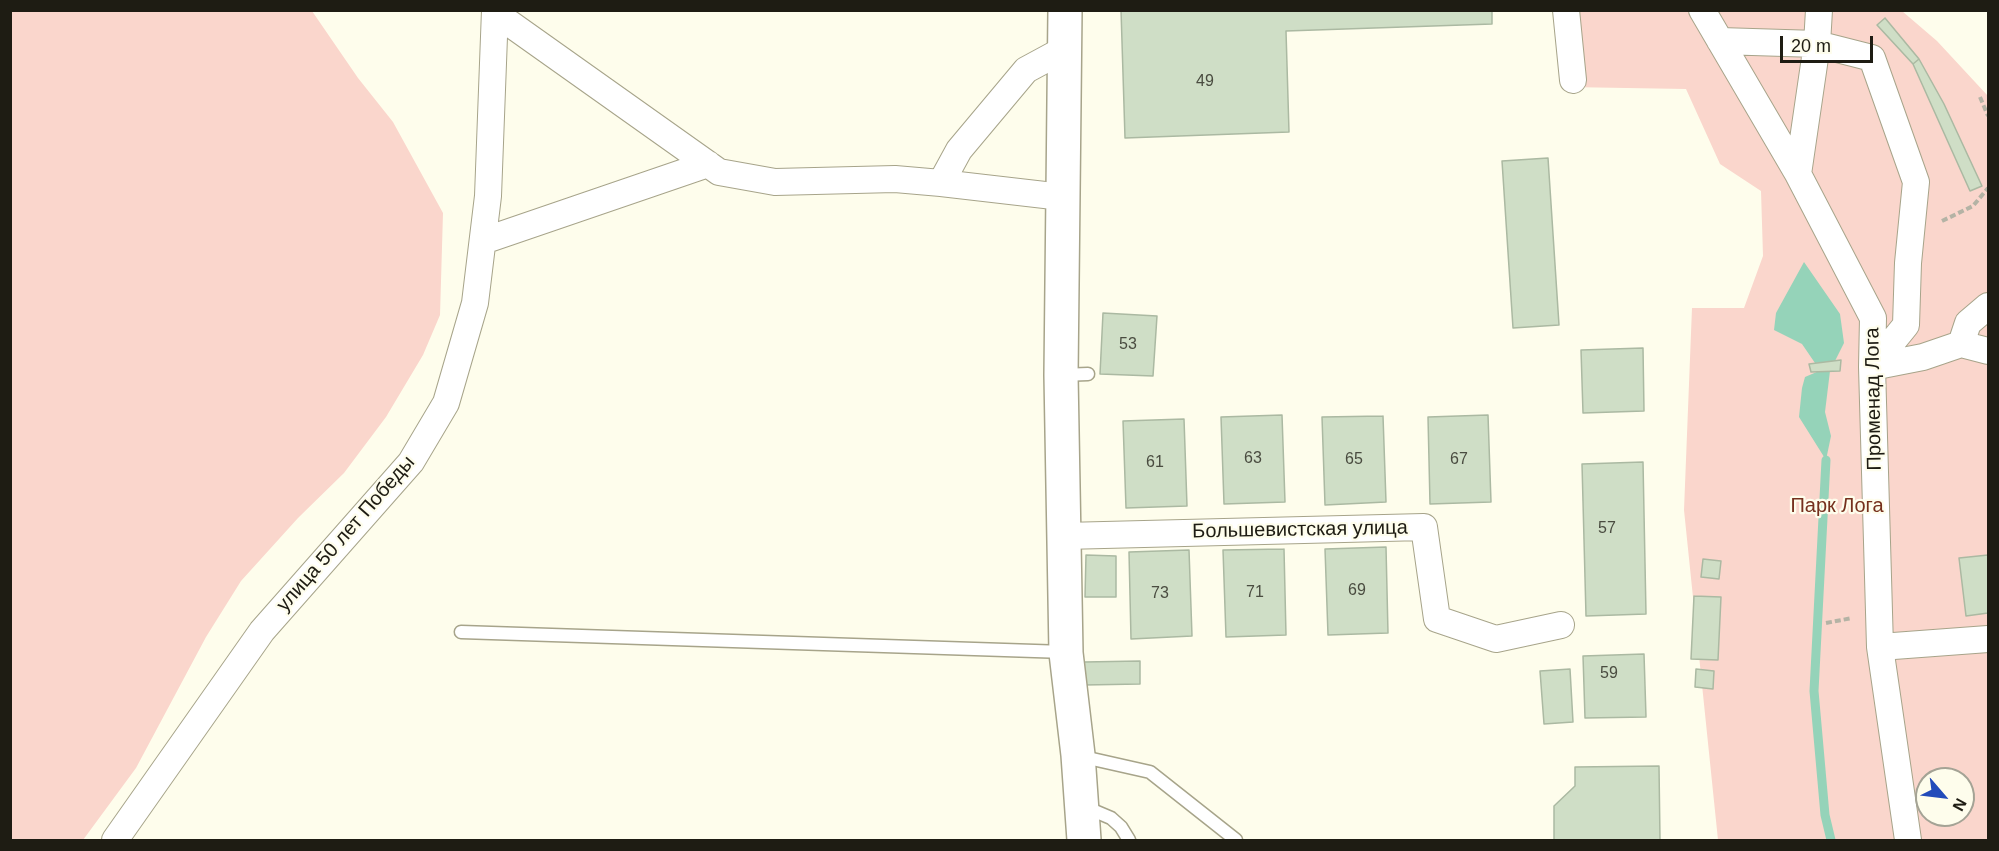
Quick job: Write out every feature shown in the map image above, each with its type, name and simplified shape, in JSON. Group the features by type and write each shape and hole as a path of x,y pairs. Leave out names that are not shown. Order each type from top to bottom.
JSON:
{"street":[{"path":"1065,10 1062,197 1074,374 1064,536 1066,652 1078,755 1084,840"},
{"path":"1566,10 1573,80"},
{"name":"Променад Лога","path":"1702,10 1798,174 1873,318 1872,367 1880,647 1908,840"},
{"path":"1798,174 1819,10"},
{"path":"495,12 719,172 775,182 895,179 1062,197"},
{"name":"улица 50 лет Победы","path":"116,840 262,631 411,462 446,403 475,303 483,241 488,196 495,12"},
{"path":"1720,41 1816,44 1872,58 1916,182 1908,263 1906,325 1872,367"},
{"path":"940,183 959,150 1026,70 1063,50"},
{"path":"483,241 708,164"},
{"path":"1961,344 1968,323 1989,306"},
{"path":"1872,367 1923,357 1961,344 1989,351"},
{"name":"Большевистская улица","path":"1064,536 1424,527 1437,619 1496,639 1561,626"},
{"path":"1880,647 1989,639"}],"lane":[{"path":"462,633 1066,652"},
{"path":"1078,755 1150,772 1236,840"},
{"path":"1082,806 1111,818 1121,827 1129,840"}],"path":[{"path":"1980,97 1989,116"},
{"path":"1940,221 1973,206 1989,188"}],"green space":[{"path":"10,11 312,11 358,78 393,122 443,213 440,315 423,355 386,417 344,473 298,518 241,581 206,637 136,768 83,840 11,840"},
{"name":"Парк Лога","path":"1556,11 1902,11 1937,41 1988,96 1988,840 1718,840 1684,510 1692,308 1744,308 1763,256 1761,191 1720,164 1686,89 1567,87"}],"shaded area":[{"path":"1804,262 1840,314 1844,343 1835,361 1815,363 1802,344 1774,330 1776,313"},
{"path":"1819,371 1830,371 1825,412 1831,436 1826,460 1799,417 1805,377"}],"building":[{"path":"1121,10 1492,10 1492,24 1286,31 1289,132 1125,138"},
{"path":"1885,18 1919,59 1913,64 1877,25"},
{"path":"1919,59 1944,104 1982,186 1970,191 1913,64"},
{"path":"1548,158 1559,325 1513,328 1502,161"},
{"path":"1103,313 1157,316 1153,376 1100,374"},
{"path":"1643,348 1644,411 1583,413 1581,350"},
{"path":"1841,360 1840,371 1811,372 1809,364"},
{"path":"1282,415 1285,502 1224,504 1221,417"},
{"path":"1488,415 1491,502 1430,504 1428,417"},
{"path":"1383,416 1386,502 1325,505 1322,417"},
{"path":"1184,419 1187,506 1126,508 1123,421"},
{"path":"1643,462 1646,614 1586,616 1582,464"},
{"path":"1386,547 1388,633 1328,635 1325,549"},
{"path":"1284,549 1286,635 1226,637 1223,550"},
{"path":"1189,550 1192,636 1131,639 1129,552"},
{"path":"1086,555 1116,556 1116,597 1085,597"},
{"path":"1988,555 1988,613 1966,616 1959,558"},
{"path":"1703,559 1721,561 1719,579 1701,577"},
{"path":"1694,596 1721,597 1718,660 1691,659"},
{"path":"1644,654 1646,717 1585,718 1583,656"},
{"path":"1140,661 1140,684 1084,685 1084,662"},
{"path":"1570,669 1573,722 1544,724 1540,671"},
{"path":"1696,669 1714,671 1713,689 1695,687"},
{"path":"1659,766 1660,840 1554,840 1554,806 1575,786 1575,767"}],"waterway":[{"path":"1826,460 1814,691 1825,815 1831,840"}]}
